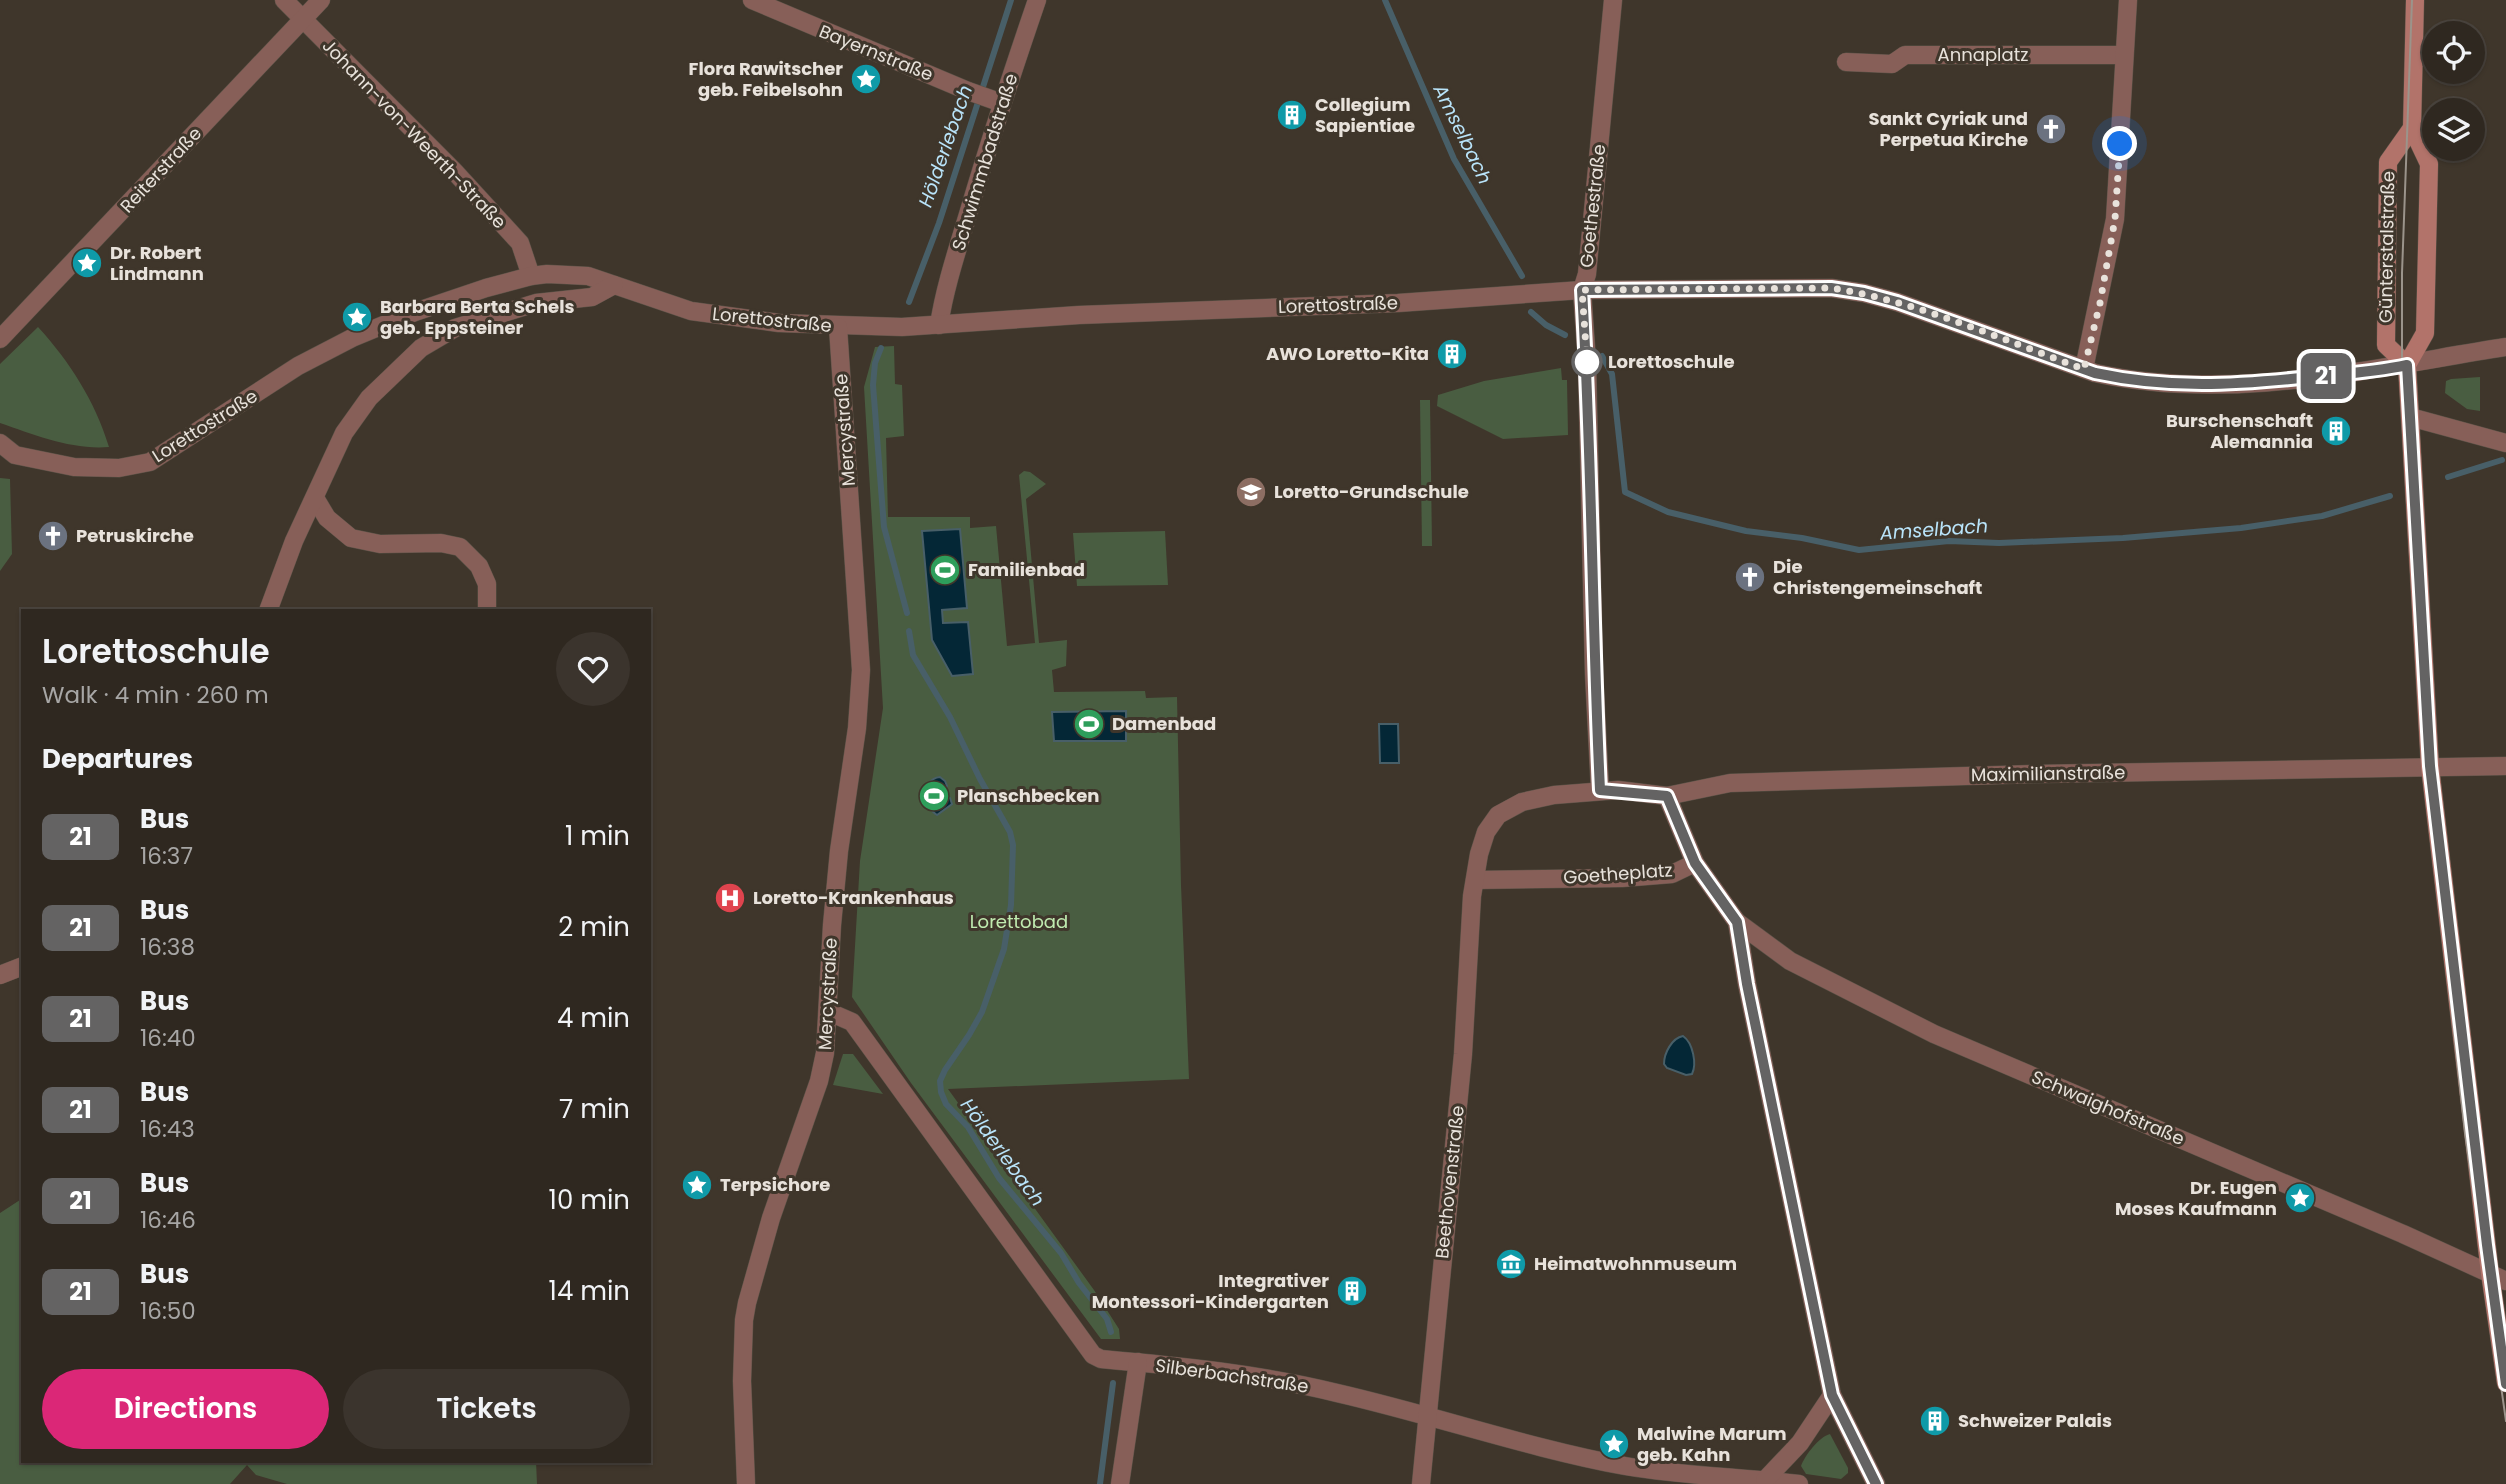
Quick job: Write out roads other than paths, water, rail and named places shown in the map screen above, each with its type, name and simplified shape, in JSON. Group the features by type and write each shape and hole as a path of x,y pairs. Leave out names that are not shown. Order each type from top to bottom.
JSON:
{"main road":[{"path":"2416,0 2412,128 2430,164 2425,333 2407,365 2430,766 2498,1277 2506,1383"},
{"name":"Günterstalstraße","path":"2407,365 2386,345 2388,162 2412,128"}],"street":[{"name":"Johann-von-Weerth-Straße","path":"284,0 454,171 520,243 531,276"},
{"name":"Reiterstraße","path":"0,339 321,0"},
{"name":"Bayernstraße","path":"752,0 968,92 995,100"},
{"name":"Schwimmbadstraße","path":"939,325 943,299 995,100 1037,0"},
{"name":"Goethestraße","path":"1600,790 1594,674 1587,362 1582,290 1587,274 1613,0"},
{"path":"2084,369 2100,303 2115,219 2128,0"},
{"name":"Annaplatz","path":"1846,62 1892,64 1905,54 2124,55"},
{"name":"Lorettostraße","path":"0,443 4,443 8,459 74,467 119,468 150,463 299,366 352,338 426,308 486,288 531,276 561,273 588,276 691,311 779,323 838,327 939,325 1079,315 1398,303 1582,290 1831,288 1897,302 2084,369 2127,380 2178,385 2274,381 2407,365 2506,347"},
{"path":"269,609 295,541 344,433 369,398 421,348 455,328 536,303 592,297 614,285"},
{"name":"Mercystraße","path":"746,1484 742,1361 747,1303 771,1218 819,1081 825,1053 839,851 857,728 861,670 838,327"},
{"path":"2410,417 2506,443"},
{"path":"315,498 327,518 351,538 380,544 442,543 460,547 479,566 487,584 488,609"},
{"name":"Maximilianstraße","path":"1667,796 1731,783 2506,766"},
{"path":"1475,880 1486,832 1498,815 1522,802 1600,790 1667,796"},
{"name":"Goetheplatz","path":"1475,880 1622,878 1672,874 1695,863 1667,796"},
{"path":"1695,863 1737,922 1747,984 1832,1395 1876,1484"},
{"name":"Beethovenstraße","path":"1421,1484 1464,1055 1475,880"},
{"name":"Schwaighofstraße","path":"1737,922 1790,961 1934,1034 2498,1277"},
{"path":"0,975 21,967"},
{"name":"Silberbachstraße","path":"829,1012 852,1022 1086,1348 1101,1359 1261,1378 1335,1392 1507,1439 1623,1465 1718,1481 1765,1480 1799,1484"},
{"path":"1120,1484 1131,1362"},
{"path":"1765,1480 1800,1443 1832,1395"}],"water":[{"name":"Familienbad","path":"960,529 967,608 942,610 943,623 968,622 973,674 952,676 932,640 922,531"},
{"name":"Damenbad","path":"1126,711 1126,741 1054,741 1052,712"},
{"path":"1379,724 1398,724 1399,763 1380,763"},
{"name":"Planschbecken","path":"940,777 947,786 941,795 950,798 952,804 937,815 929,806 926,794 929,783"},
{"path":"1683,1036 1692,1048 1694,1059 1692,1074 1686,1075 1667,1068 1664,1064 1669,1047"}],"waterway":[{"name":"Hölderlebach","path":"909,302 939,223 1011,0"},
{"name":"Amselbach","path":"1385,0 1454,159 1522,276"},
{"name":"Amselbach","path":"1531,312 1546,325 1565,335"},
{"name":"Hölderlebach","path":"881,348 875,363 873,385 884,527 907,613"},
{"name":"Amselbach","path":"1602,356 1612,374 1625,492 1668,512 1746,531 1802,538 1859,550 1949,541 1999,543 2123,538 2241,528 2322,516 2390,496"},
{"name":"Amselbach","path":"2448,477 2502,460"},
{"name":"Hölderlebach","path":"909,631 913,655 950,717 1010,832 1013,845 1011,905 1004,949 982,1012 940,1081 941,1092 946,1104 968,1127 999,1178 1061,1253 1079,1283 1107,1319 1111,1332"},
{"name":"Hölderlebach","path":"1100,1484 1113,1383"}],"tram line":[{"path":"2412,0 2402,273 2402,366 2425,767 2465,1133 2506,1421"},
{"path":"2441,814 2478,1135 2506,1343"}],"place":[{"name":"Flora Rawitscher geb. Feibelsohn","path":"866,79"},
{"name":"Collegium Sapientiae","path":"1292,115"},
{"name":"Sankt Cyriak und Perpetua Kirche","path":"2051,129"},
{"name":"Dr. Robert Lindmann","path":"87,263"},
{"name":"Barbara Berta Schels geb. Eppsteiner","path":"357,317"},
{"name":"AWO Loretto-Kita","path":"1452,354"},
{"name":"Lorettoschule","path":"1587,362"},
{"name":"Burschenschaft Alemannia","path":"2336,431"},
{"name":"Loretto-Grundschule","path":"1251,492"},
{"name":"Petruskirche","path":"53,536"},
{"name":"Familienbad","path":"945,570"},
{"name":"Die Christengemeinschaft","path":"1750,577"},
{"name":"Damenbad","path":"1089,724"},
{"name":"Planschbecken","path":"934,796"},
{"name":"Loretto-Krankenhaus","path":"730,898"},
{"name":"Terpsichore","path":"697,1185"},
{"name":"Dr. Eugen Moses Kaufmann","path":"2300,1198"},
{"name":"Heimatwohnmuseum","path":"1511,1264"},
{"name":"Integrativer Montessori-Kindergarten","path":"1352,1291"},
{"name":"Schweizer Palais","path":"1935,1421"},
{"name":"Malwine Marum geb. Kahn","path":"1614,1444"}],"park label":[{"name":"Lorettobad","path":"1019,922"}]}
